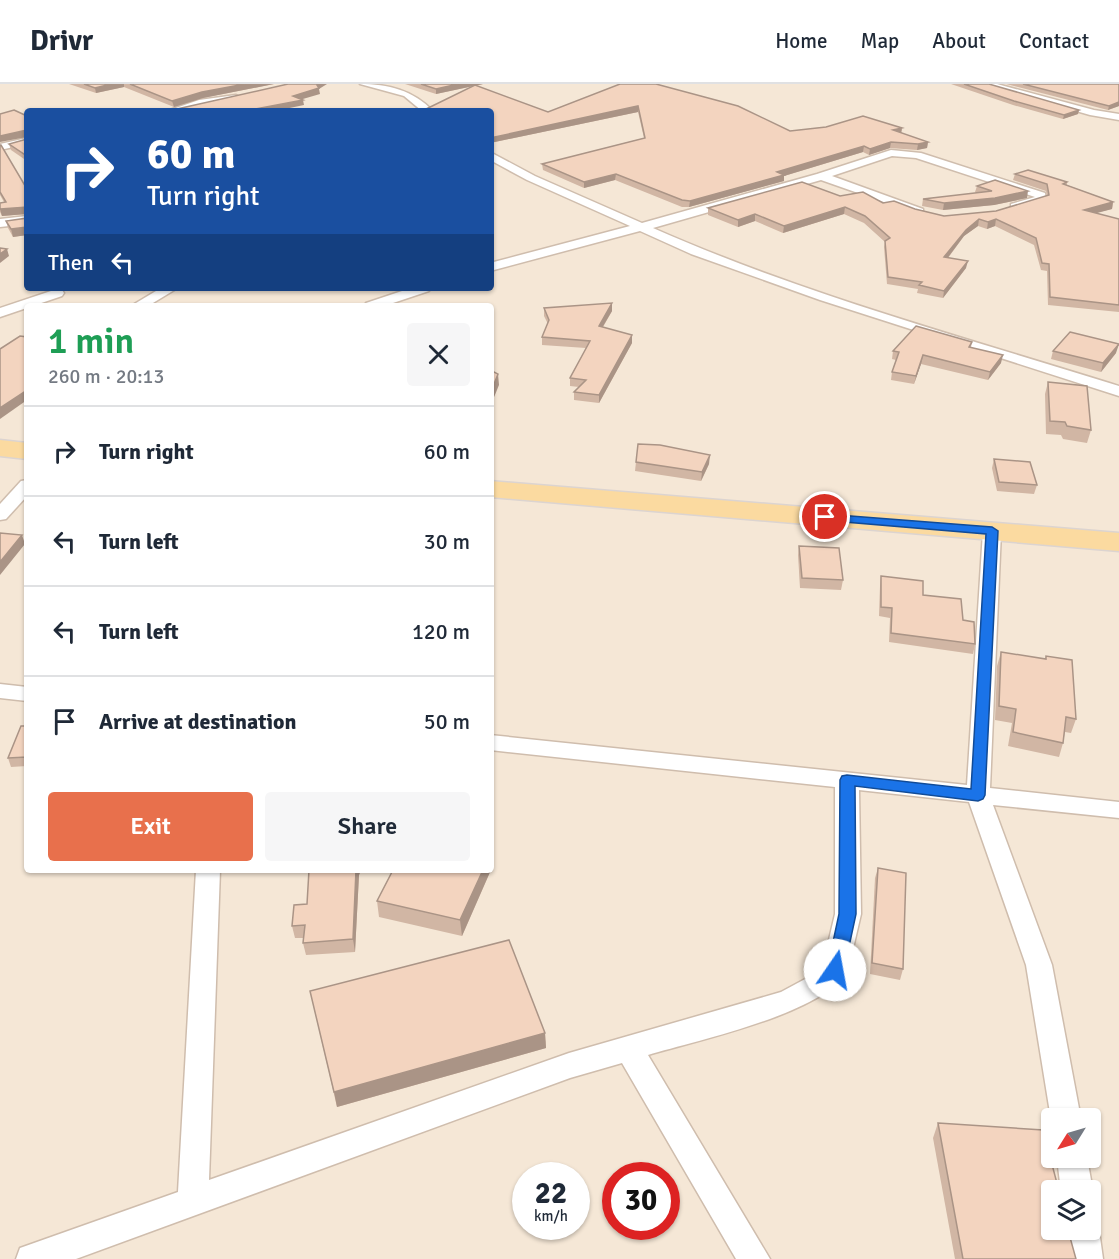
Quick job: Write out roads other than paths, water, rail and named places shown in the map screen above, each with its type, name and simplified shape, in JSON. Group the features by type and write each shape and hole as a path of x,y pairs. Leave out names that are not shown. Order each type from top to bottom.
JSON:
{"main road":[{"path":"0,448 24,451"},
{"path":"494,489 1119,542"}],"street":[{"path":"365,84 407,94 424,108"},
{"path":"987,84 1119,117"},
{"path":"182,108 199,103 242,97"},
{"path":"0,147 24,142"},
{"path":"494,266 642,227 821,176 891,153 917,155 1041,195 1040,200 1004,209"},
{"path":"494,156 531,178 695,251 825,297 1119,391"},
{"path":"821,176 930,214"},
{"path":"0,223 24,219"},
{"path":"143,303 165,291"},
{"path":"380,303 415,291"},
{"path":"27,303 57,292"},
{"path":"0,313 24,304"},
{"path":"0,493 24,487"},
{"path":"0,515 24,488"},
{"path":"992,531 978,795 1039,965 1064,1108"},
{"path":"0,691 24,694"},
{"path":"494,742 1119,810"},
{"path":"32,1259 569,1066 789,1001 817,986 835,970 848,914 847,780"},
{"path":"193,1200 208,873"},
{"path":"629,1049 754,1259"},
{"path":"1084,1240 1087,1259"}]}
